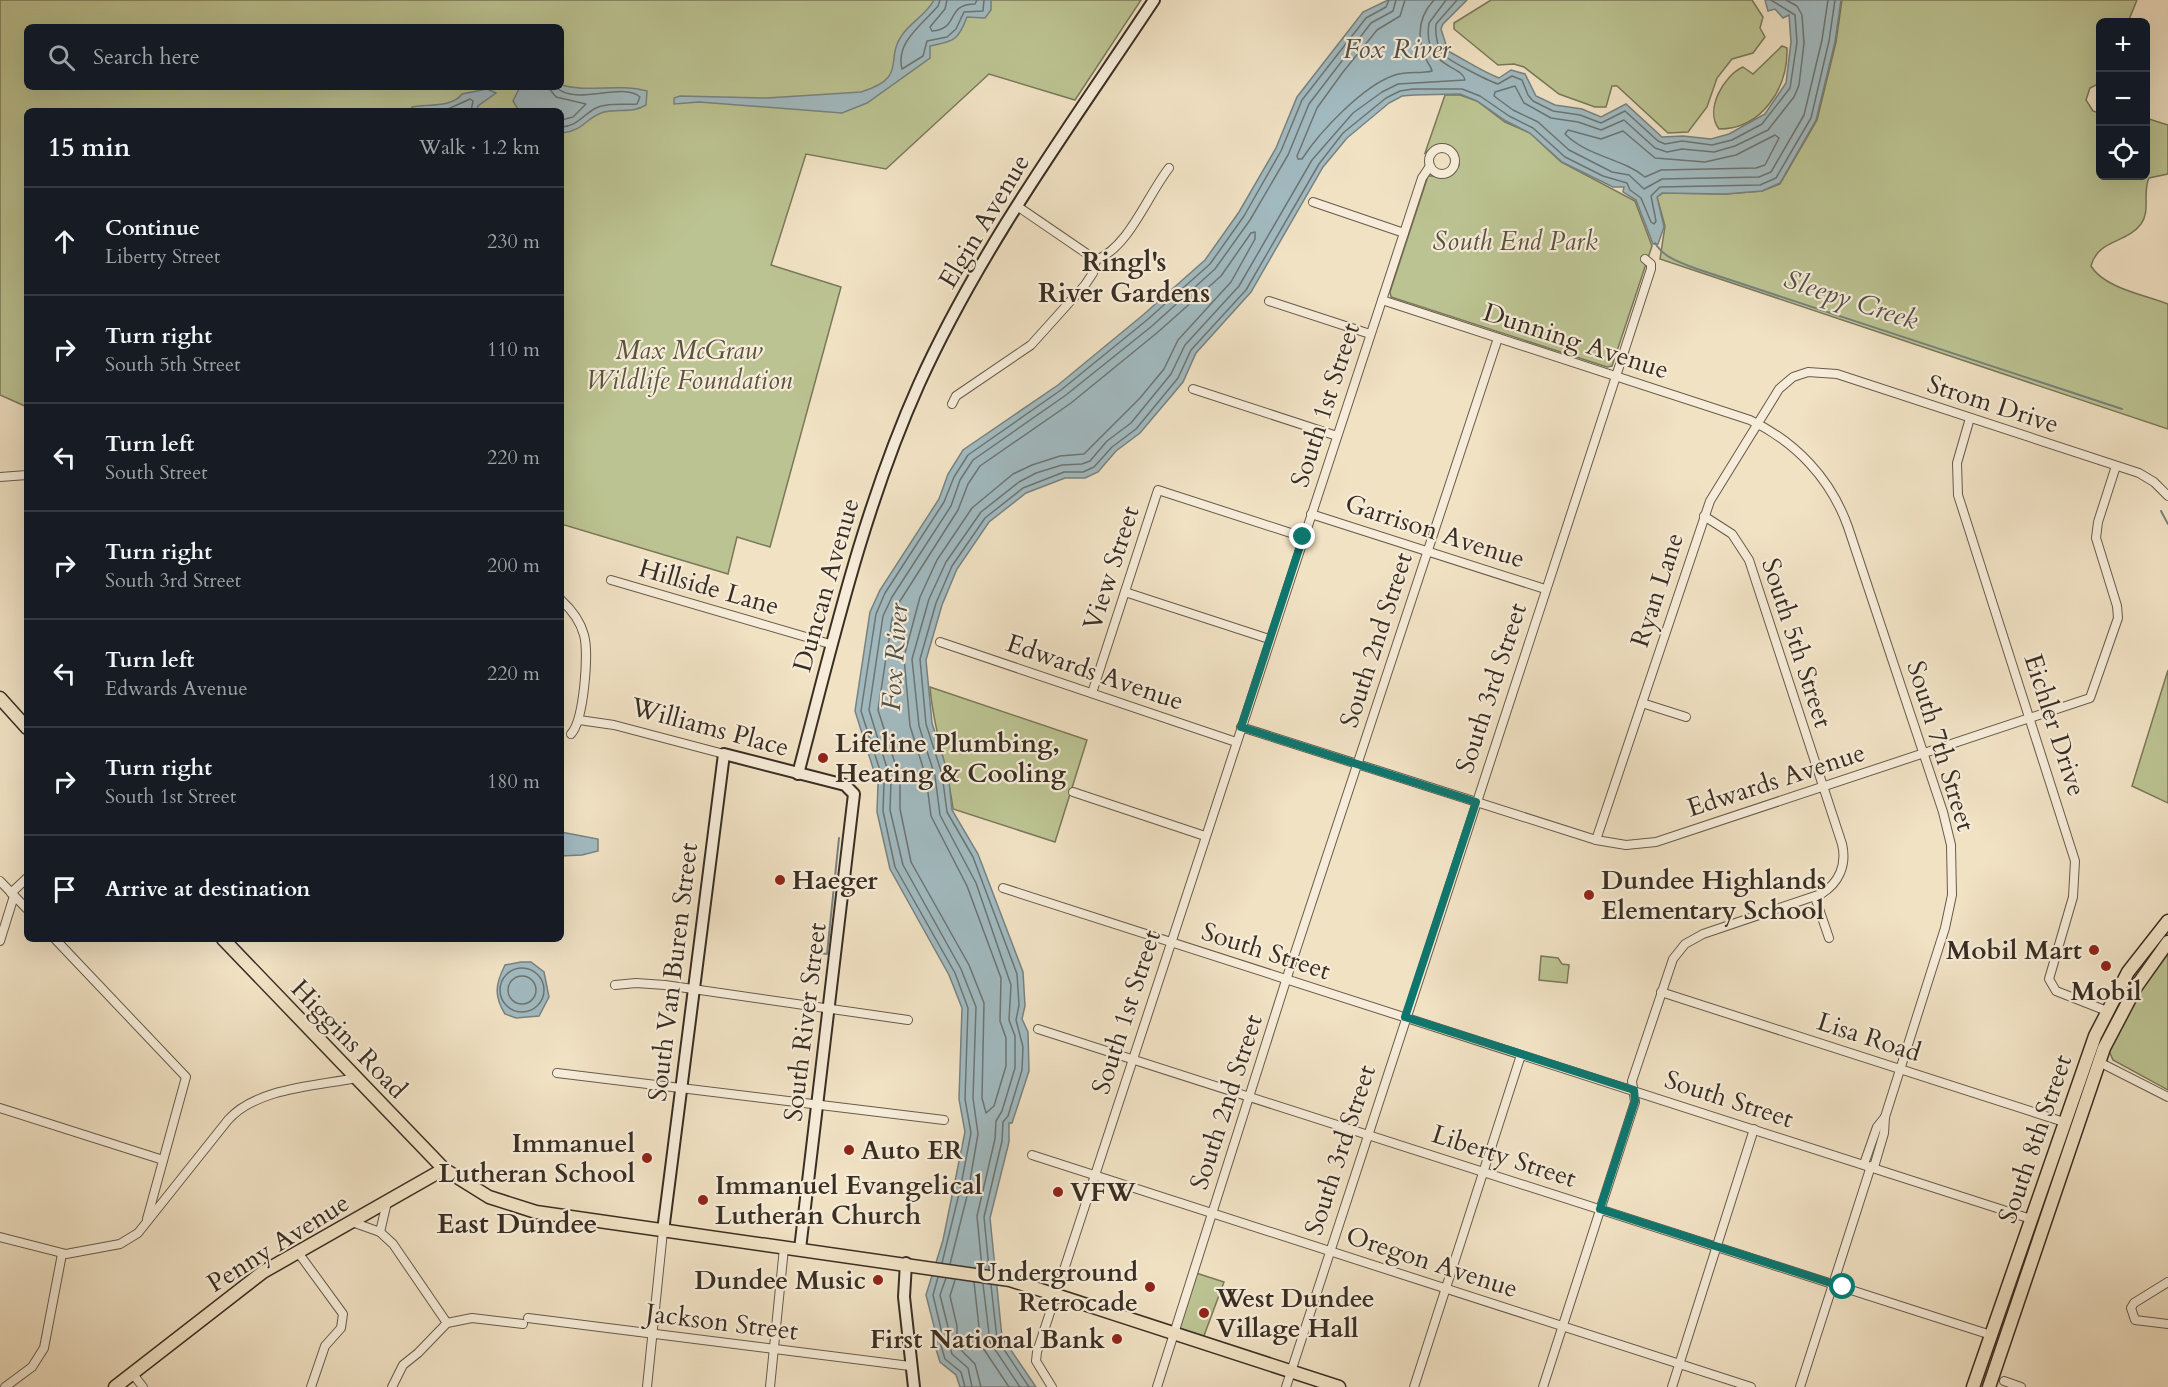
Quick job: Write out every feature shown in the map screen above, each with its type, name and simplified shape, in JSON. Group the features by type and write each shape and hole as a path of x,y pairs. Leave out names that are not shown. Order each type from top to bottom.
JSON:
{"main road":[{"path":"0,698 24,725"},
{"name":"South 8th Street","path":"1973,1387 2088,1054 2128,972 2168,921"},
{"name":"Higgins Road","path":"226,942 444,1169 482,1193 528,1210 1006,1279 1339,1387"},
{"name":"South 8th Street","path":"1989,1387 2099,1062 2127,1001 2168,942"},
{"name":"Penny Avenue","path":"115,1387 239,1289 297,1251 444,1169"}],"street":[{"name":"Elgin Avenue","path":"907,412 962,299 1017,206 1154,0"},
{"name":"South 1st Street","path":"1052,1387 1035,1359 1055,1294 1370,334 1422,178 1430,166"},
{"path":"952,404 956,396 1024,350 1037,338 1085,285 1093,273 1096,260 1122,242 1168,168"},
{"path":"1313,202 1404,232"},
{"path":"1017,206 1096,260"},
{"name":"South 3rd Street","path":"1286,1387 1651,268 1645,259"},
{"name":"Dunning Avenue","path":"1382,300 1616,375 1756,423"},
{"path":"1269,301 1370,334"},
{"name":"South 2nd Street","path":"1157,1387 1249,1096 1498,338"},
{"name":"Strom Drive","path":"1798,375 1814,371 1830,372 2147,477 2168,496"},
{"name":"Ryan Lane","path":"1596,840 1704,516 1714,494 1776,392 1798,375"},
{"path":"1193,389 1337,436"},
{"name":"Duncan Avenue","path":"798,774 830,644 871,508 907,412"},
{"name":"Eichler Drive","path":"1970,418 1958,458 1957,491 2071,843 2075,864 2073,897 2049,979 2056,992 2107,1011"},
{"name":"South 7th Street","path":"1756,423 1808,461 1839,504 1923,753 1951,845 1952,895 1945,928 1885,1117 1875,1130 1870,1166 1800,1387"},
{"name":"Edwards Avenue","path":"1241,727 1596,840 1620,845 1648,843 2090,698 2097,683 2118,615 2096,537 2098,522 2116,466"},
{"path":"0,477 24,475"},
{"name":"View Street","path":"1092,693 1158,489 1303,537"},
{"name":"Garrison Avenue","path":"1311,514 1545,589"},
{"name":"South 5th Street","path":"1543,1387 1635,1101 1632,1081 1675,956 1694,938 1815,897 1837,881 1844,861 1843,848 1746,553 1728,530 1704,516"},
{"name":"Hillside Lane","path":"611,580 830,644"},
{"path":"1125,592 1269,639"},
{"path":"564,604 576,618 586,643 579,720 571,734"},
{"name":"Edwards Avenue","path":"940,642 1236,742"},
{"path":"1642,703 1686,717"},
{"name":"Williams Place","path":"579,720 614,725 847,786 853,792 854,800"},
{"name":"South Van Buren Street","path":"663,1231 724,754"},
{"path":"1073,792 1205,836"},
{"name":"South River Street","path":"800,1249 854,800"},
{"path":"0,941 13,894 24,881"},
{"path":"0,882 24,906"},
{"name":"South Street","path":"1002,888 2031,1219"},
{"path":"1815,897 1830,938"},
{"path":"59,942 179,1068 187,1082 146,1222"},
{"path":"615,985 651,983 908,1020"},
{"name":"Lisa Road","path":"1661,992 2064,1122"},
{"name":"Liberty Street","path":"1038,1029 1991,1335"},
{"path":"1414,1387 1521,1054"},
{"path":"2099,1062 2168,1098"},
{"path":"557,1073 944,1120"},
{"path":"0,1237 62,1254 122,1243 133,1237 228,1120 243,1106 266,1096 356,1078"},
{"path":"0,1108 163,1160"},
{"path":"1672,1387 1754,1129"},
{"name":"Oregon Avenue","path":"1032,1155 1751,1387"},
{"path":"380,1232 387,1202"},
{"path":"352,1222 380,1232 403,1257 447,1323 418,1353 402,1365 392,1387"},
{"path":"647,1387 663,1231"},
{"path":"770,1387 784,1248"},
{"path":"297,1251 343,1314 340,1328 325,1346 311,1387"},
{"path":"5,1387 30,1369 44,1348 62,1254"},
{"path":"906,1263 904,1290 910,1366 914,1387"},
{"path":"2168,1282 2134,1303 2131,1314 2141,1322 2168,1324"},
{"name":"Jackson Street","path":"447,1323 472,1318 525,1321 910,1366"},
{"path":"132,1373 143,1387"},
{"path":"2004,1381 2021,1387"}],"green space":[{"name":"Max McGraw Wildlife Foundation","path":"0,0 1141,0 1075,100 989,74 886,169 806,154 771,265 841,287 770,547 737,537 728,574 564,525 564,108 24,108 24,406 0,395"},
{"path":"1491,0 1752,0 1763,17 1760,28 1765,37 1753,53 1732,59 1717,78 1707,107 1688,132 1668,133 1617,86 1612,86 1606,107 1595,107 1559,94 1524,67 1514,64 1498,65 1454,29 1454,23"},
{"path":"1842,0 2137,0 2130,18 2096,18 2096,85 2090,88 2086,100 2096,112 2096,180 2148,180 2144,219 2135,230 2100,251 2091,266 2097,274 2115,285 2168,304 2168,429 1660,259 1665,226 1657,197 1663,193 1725,194 1762,191 1780,184 1817,120 1836,42"},
{"path":"1782,46 1787,48 1783,78 1769,104 1748,122 1719,129 1715,121 1715,103 1729,77 1743,67 1753,74"},
{"name":"South End Park","path":"1445,95 1460,95 1477,101 1505,122 1530,133 1561,162 1635,201 1652,246 1612,366 1607,367 1391,297 1390,292 1428,176 1449,176 1459,165 1457,154 1448,146 1437,146 1425,153"},
{"path":"2150,119 2168,125 2168,174 2150,178"},
{"path":"2168,670 2168,803 2132,786"},
{"path":"930,687 1087,740 1055,842 953,809 934,718"},
{"path":"2168,950 2168,1090 2113,1060 2109,1051 2138,993"},
{"path":"1541,956 1558,958 1562,964 1569,965 1567,983 1539,980"},
{"path":"1193,1272 1224,1282 1202,1341 1174,1332"}],"water":[{"path":"934,0 991,0 991,10 985,18 967,17 961,31 954,39 930,46 930,58 867,103 842,113 699,102 674,104 674,98 680,96 767,98 861,92 876,86 890,74 897,44 902,35"},
{"name":"Fox River","path":"1388,0 1467,0 1443,24 1441,29 1448,51 1479,69 1499,78 1511,70 1525,74 1536,96 1555,105 1582,109 1601,117 1626,104 1662,137 1683,136 1711,139 1729,134 1765,114 1786,83 1791,42 1789,15 1783,18 1775,9 1768,11 1765,0 1841,0 1835,42 1816,120 1780,183 1762,191 1725,194 1662,193 1657,197 1664,227 1658,244 1653,244 1636,200 1623,192 1624,187 1613,187 1562,162 1530,133 1506,121 1477,101 1460,94 1414,95 1402,96 1389,103 1347,138 1323,167 1251,292 1196,353 1183,382 1140,433 1116,451 1098,472 1085,478 1065,478 1026,493 989,522 957,569 942,605 926,660 932,723 948,773 952,810 978,854 1023,972 1025,1006 1022,1019 1028,1032 1029,1071 1012,1123 1009,1123 1009,1142 990,1218 1002,1337 1036,1387 960,1387 956,1375 940,1362 934,1343 935,1330 926,1295 943,1240 965,1132 959,1099 962,1008 949,975 890,869 877,812 878,784 855,711 870,612 880,590 939,499 948,474 963,450 1058,385 1205,260 1239,212 1276,148 1297,97 1363,12"},
{"path":"564,86 647,91 646,105 641,108 604,112 575,130 564,133 564,108 517,108 513,101 518,90 564,90"},
{"path":"482,90 496,93 478,108 412,108 452,102 462,94"},
{"path":"564,833 598,839 598,851 564,856"},
{"path":"531,962 544,972 549,997 539,1016 516,1018 505,1014 499,1002 497,990 505,965"}],"waterway":[{"name":"Sleepy Creek","path":"1655,243 1668,256 1697,269 2122,409"},
{"name":"Sleepy Creek","path":"2161,511 2168,524"},
{"path":"811,952 827,954 839,838"}],"place":[{"name":"Lifeline Plumbing, Heating & Cooling","path":"823,758"},
{"name":"Haeger","path":"780,880"},
{"name":"Dundee Highlands Elementary School","path":"1589,895"},
{"name":"Mobil Mart","path":"2094,950"},
{"name":"Mobil","path":"2106,966"},
{"name":"Auto ER","path":"849,1150"},
{"name":"Immanuel Lutheran School","path":"647,1158"},
{"name":"VFW","path":"1058,1192"},
{"name":"Immanuel Evangelical Lutheran Church","path":"703,1200"},
{"name":"Dundee Music","path":"878,1280"},
{"name":"Underground Retrocade","path":"1150,1287"},
{"name":"West Dundee Village Hall","path":"1204,1313"},
{"name":"First National Bank","path":"1117,1339"}],"district":[{"name":"Ringl's River Gardens","path":"1124,278"},
{"name":"East Dundee","path":"517,1224"}],"route":[{"path":"1303,537 1241,727 1476,802 1405,1017 1634,1090 1635,1101 1600,1209 1843,1287"}]}
